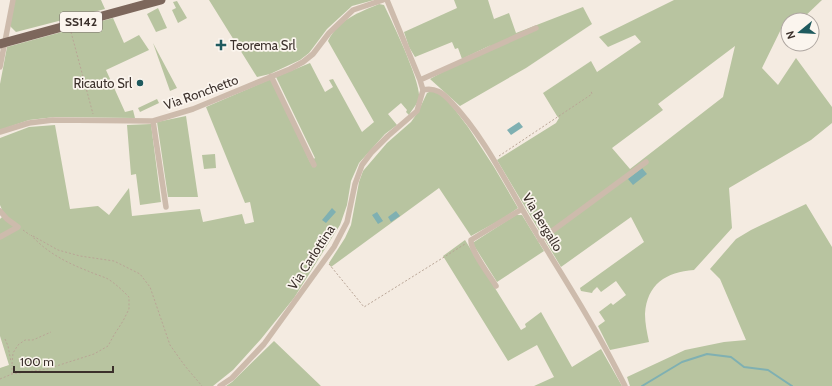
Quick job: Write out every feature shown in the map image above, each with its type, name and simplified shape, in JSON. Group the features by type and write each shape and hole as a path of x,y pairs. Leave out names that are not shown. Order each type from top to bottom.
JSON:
{"main road":[{"name":"SS142","path":"2,44 161,0"}],"street":[{"path":"0,67 2,44 13,0"},
{"name":"Via Ronchetto","path":"0,132 30,123 53,120 153,120 193,109 290,69 303,62 312,54 328,33 353,10 383,0"},
{"name":"Via Carlottina","path":"220,386 232,378 264,344 334,247 347,222 355,184 362,165 371,153 388,136 417,111 422,90 420,80 387,0"},
{"path":"420,80 536,28"},
{"path":"271,76 314,165"},
{"name":"Via Bergallo","path":"422,90 430,88 436,90 451,101 494,159 625,385"},
{"path":"153,120 166,207"},
{"path":"540,240 646,162"},
{"path":"496,286 470,245 471,240 522,209"},
{"path":"0,211 7,219 18,227 0,237"}],"path":[{"path":"70,25 94,120"},
{"path":"494,159 592,94 591,91"},
{"path":"18,227 58,250 80,256 114,261 140,274 150,287 170,345 202,386"},
{"path":"0,379 12,374 47,369 81,359 101,350 108,346 129,308 129,298 115,284 108,279 78,267 50,253 31,235"},
{"path":"325,259 335,269 364,307 471,240"},
{"path":"12,374 13,353 18,345 25,340 33,340 51,332"},
{"path":"5,339 12,364"}],"green space":[{"path":"15,0 101,0 105,9 16,32 10,26"},
{"path":"209,0 374,0 352,6 327,29 309,53 300,60 270,74 257,77"},
{"path":"454,0 488,0 494,19 509,13 516,33 583,7 592,24 526,68 460,106 430,79 491,45 462,59 458,48 455,49 452,42 415,57 409,47 404,32 457,8"},
{"path":"674,0 822,0 809,12 780,12 780,31 762,68 778,85 796,58 832,107 832,123 811,140 729,188 732,228 694,270 684,271 667,277 654,287 647,304 645,314 649,342 610,350 598,326 605,321 599,312 611,303 613,305 626,295 616,281 601,292 597,287 592,293 581,291 580,288 644,242 631,217 561,267 497,160 556,123 559,118 543,93 591,61 597,72 641,42 635,35 608,47 599,37","holes":["735,46 723,97 630,169 612,148 663,110 658,104"]},
{"path":"177,1 187,18 178,23 172,10 176,8 173,2"},
{"path":"379,4 384,5 406,52 416,80 419,91 419,99 409,115 401,103 388,114 397,125 385,134 359,163 351,181 347,205 340,225 294,298 261,339 233,370 213,386 0,386 0,368 9,365 0,336 0,219 4,215 0,205 0,138 29,127 55,125 70,209 98,206 109,215 129,188 132,216 200,209 203,222 242,214 245,224 254,222 250,202 245,203 206,107 271,79 310,162 315,158 276,77 310,63 325,92 333,87 329,80 333,79 362,132 374,122 328,41 332,33 343,22"},
{"path":"158,8 167,28 156,32 147,14"},
{"path":"113,18 124,43 139,35 149,50 106,70 125,112 133,110 135,118 55,117 29,120 0,130 0,84 7,47"},
{"path":"153,43 177,88 170,91"},
{"path":"437,92 449,102 468,127 518,208 502,219 471,236 439,188 331,267 329,263 345,238 351,225 359,182 363,171 387,143 411,122 418,112 427,93"},
{"path":"157,99 159,103 140,112 138,108"},
{"path":"186,116 198,197 168,197 157,122"},
{"path":"151,124 161,202 140,205 136,174 131,175 127,125"},
{"path":"215,154 216,168 204,169 202,155"},
{"path":"806,204 832,247 832,386 630,386 627,377 685,350 724,342 746,340 720,279 710,269 736,239 751,230"},
{"path":"516,215 522,215 544,251 497,282 473,244"},
{"path":"465,240 521,330 526,327 525,324 541,312 572,367 601,349 622,386 534,386 554,377 537,345 508,361 443,256"},
{"path":"274,341 321,386 226,386 232,382"}],"water":[{"path":"519,122 523,127 511,135 507,130"},
{"path":"642,168 647,174 633,185 628,179"},
{"path":"332,208 336,212 326,223 322,220"},
{"path":"396,211 400,216 391,222 388,217"},
{"path":"377,212 383,221 378,224 372,215"}],"waterway":[{"path":"642,386 682,362 707,354 731,357 744,367 768,370 792,386"}],"place":[{"name":"Teorema Srl","path":"221,45"},
{"name":"Ricauto Srl","path":"140,83"}]}
